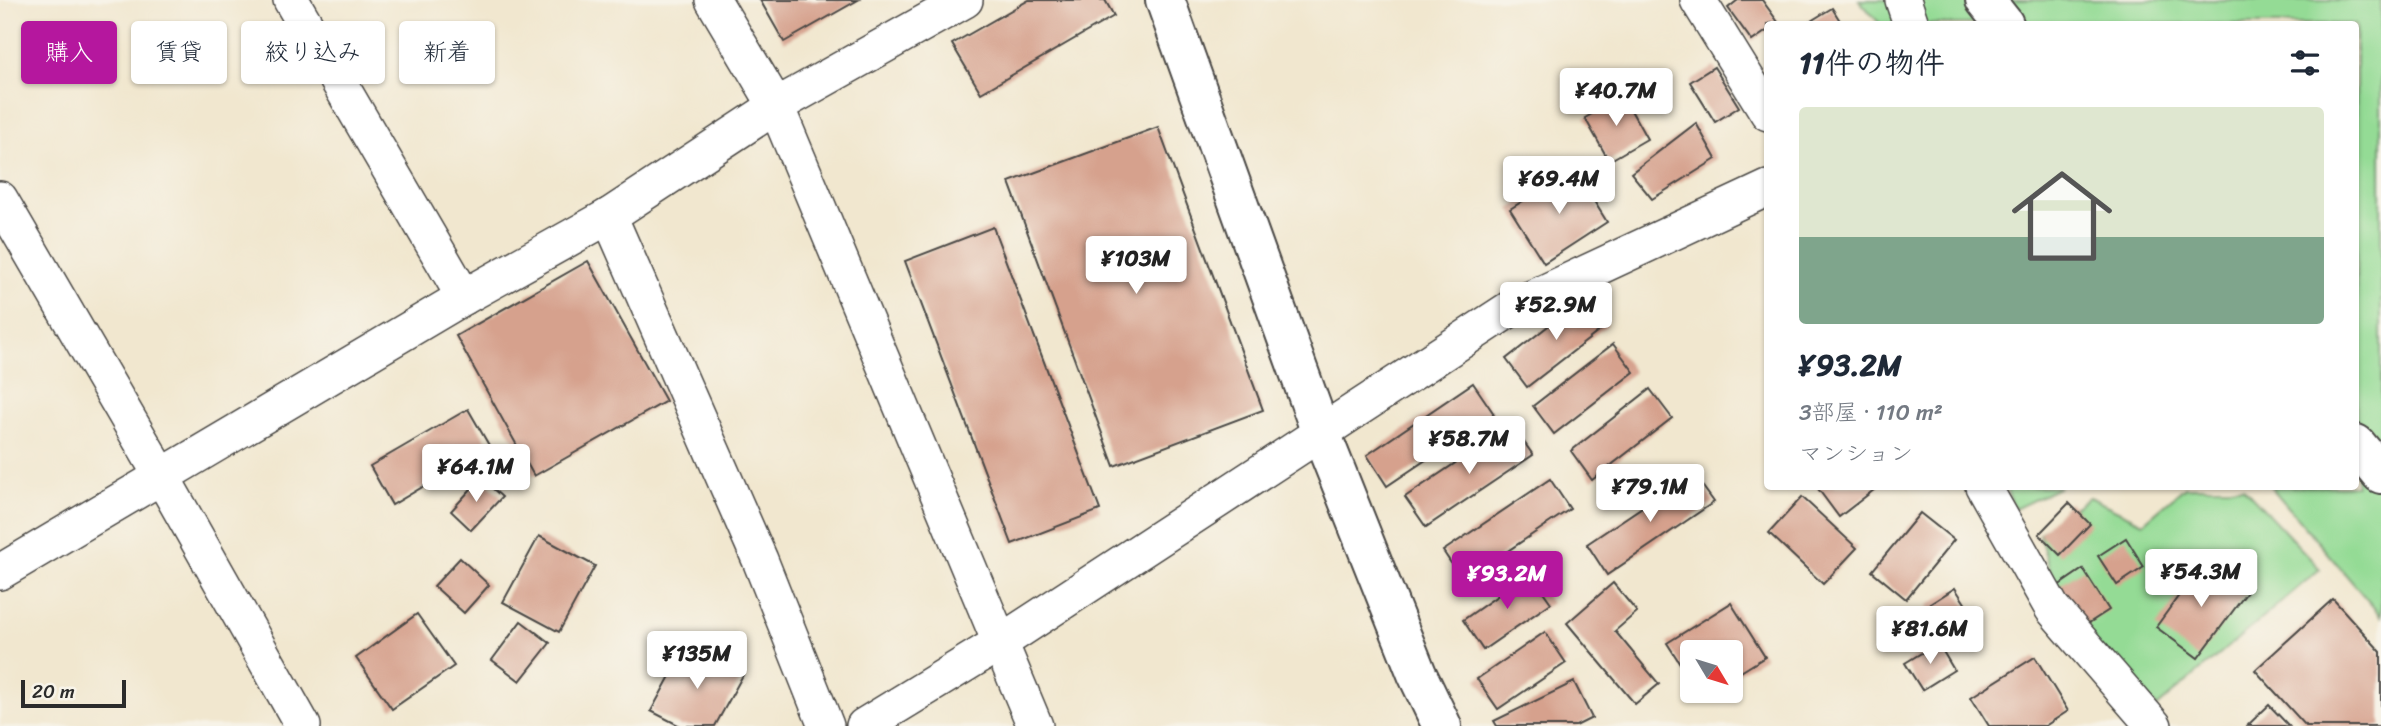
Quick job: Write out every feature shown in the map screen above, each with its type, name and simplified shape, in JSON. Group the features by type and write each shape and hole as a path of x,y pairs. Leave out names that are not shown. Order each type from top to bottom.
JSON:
{"street":[{"path":"291,0 464,297"},
{"path":"713,0 776,106 1035,726"},
{"path":"0,572 464,297 609,216 776,106 965,0"},
{"path":"1166,0 1321,433 1416,674 1442,726"},
{"path":"1698,0 1764,107"},
{"path":"1903,0 1910,21"},
{"path":"1985,0 2002,21"},
{"path":"864,726 1001,642 1513,307 1764,190"},
{"path":"0,199 303,726"},
{"path":"609,216 760,560 826,726"},
{"path":"2359,448 2381,474"},
{"path":"1985,490 2052,608 2154,726"}],"green space":[{"path":"1859,0 2381,0 2381,616 2274,490 2359,490 2359,21 1877,21"},
{"path":"2006,490 2054,490 2015,509"},
{"path":"2182,490 2246,490 2320,569 2157,707 2067,625 2039,534 2089,497 2143,523"}],"building":[{"path":"760,0 858,0 784,42"},
{"path":"1029,0 1105,0 1114,16 981,93 952,44"},
{"path":"1738,0 1762,0 1777,21 1764,21 1764,33 1752,41 1728,8"},
{"path":"1832,8 1840,21 1811,21"},
{"path":"1714,67 1739,107 1715,122 1690,82"},
{"path":"1623,96 1647,139 1609,161 1585,118"},
{"path":"1696,123 1716,159 1652,199 1631,173"},
{"path":"1158,127 1263,410 1114,466 1009,182"},
{"path":"1574,169 1607,222 1544,263 1510,209"},
{"path":"993,227 1100,510 1012,544 905,261"},
{"path":"588,261 666,401 534,476 456,336"},
{"path":"1585,297 1607,325 1527,387 1506,359"},
{"path":"1613,344 1634,372 1554,434 1533,406"},
{"path":"1473,383 1494,414 1387,486 1367,455"},
{"path":"1650,389 1672,418 1592,480 1571,451"},
{"path":"468,409 490,447 392,505 370,466"},
{"path":"1512,425 1533,455 1426,527 1405,497"},
{"path":"1693,473 1714,502 1607,575 1587,544"},
{"path":"481,478 502,497 471,530 451,511"},
{"path":"1550,479 1570,509 1463,581 1443,551"},
{"path":"1819,490 1874,490 1839,517"},
{"path":"1802,497 1857,548 1823,584 1769,533"},
{"path":"2069,503 2090,524 2060,555 2039,534"},
{"path":"1920,513 1954,540 1906,599 1872,571"},
{"path":"539,536 595,566 559,632 503,602"},
{"path":"2126,538 2144,567 2117,585 2098,556"},
{"path":"460,558 489,585 464,613 434,586"},
{"path":"2204,561 2247,592 2198,658 2156,627"},
{"path":"2083,569 2109,610 2081,628 2055,588"},
{"path":"1530,573 1551,603 1483,650 1463,620"},
{"path":"1613,583 1637,612 1615,631 1659,684 1635,704 1567,623"},
{"path":"1955,588 1981,628 1953,646 1927,606"},
{"path":"2333,599 2381,652 2381,726 2306,726 2255,670"},
{"path":"1731,603 1765,657 1743,671 1743,640 1680,640 1680,663 1667,643"},
{"path":"417,614 454,666 392,709 356,658"},
{"path":"521,621 550,643 520,681 492,660"},
{"path":"1545,632 1566,663 1498,709 1477,679"},
{"path":"1938,643 1954,670 1922,690 1905,663"},
{"path":"687,645 743,675 715,726 680,726 651,711"},
{"path":"2035,657 2068,711 2045,726 1989,726 1971,697"},
{"path":"1574,682 1592,718 1576,726 1497,726 1494,721"},
{"path":"2269,705 2289,726 2247,726"}]}
